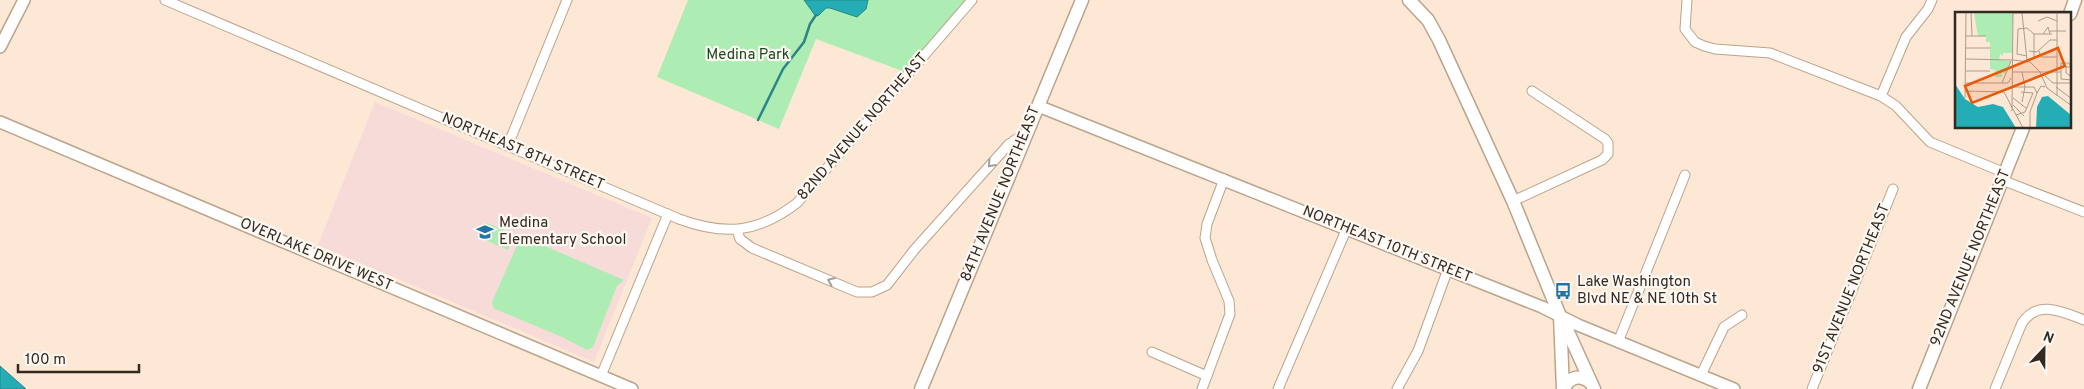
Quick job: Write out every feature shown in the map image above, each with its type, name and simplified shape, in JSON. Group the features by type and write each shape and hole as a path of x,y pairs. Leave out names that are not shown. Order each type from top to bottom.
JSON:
{"main road":[{"name":"84TH AVENUE NORTHEAST","path":"921,389 1082,0"},
{"path":"1409,0 1428,20 1439,40 1513,201 1560,316 1593,386"},
{"path":"2071,12 2075,0"},
{"name":"92ND AVENUE NORTHEAST","path":"1919,389 2023,129"},
{"path":"1560,316 1563,389"},
{"path":"1563,389 1567,382 1577,377 1582,377 1593,386"}],"street":[{"path":"0,47 24,0"},
{"name":"NORTHEAST 8TH STREET","path":"165,0 668,214 709,228 737,230"},
{"path":"508,146 567,0"},
{"name":"82ND AVENUE NORTHEAST","path":"737,230 769,222 797,204 972,0"},
{"path":"1687,0 1685,29 1695,42 1715,50 1770,53 1881,96 1896,106 1930,142 2084,212"},
{"path":"1881,96 1906,37 1928,9 1932,0"},
{"path":"1513,201 1602,160 1608,154 1608,144 1605,138 1532,91"},
{"name":"NORTHEAST 10TH STREET","path":"1038,106 1542,307 1618,342 1734,389"},
{"name":"OVERLAKE DRIVE WEST","path":"0,122 632,389"},
{"path":"737,230 740,239 752,248 858,292 865,294 877,291 887,285 915,249 1009,144 1027,132"},
{"path":"1618,342 1686,175"},
{"path":"1202,389 1230,314 1229,301 1205,238 1206,224 1224,179"},
{"name":"91ST AVENUE NORTHEAST","path":"1812,389 1893,189"},
{"path":"602,376 668,214"},
{"path":"1278,389 1347,228"},
{"path":"1396,389 1418,351 1448,269"},
{"path":"1995,389 2022,323 2030,314 2048,308 2084,320"},
{"path":"1702,375 1724,327 1742,315"},
{"path":"1152,352 1207,376"}],"shaded area":[{"name":"Medina Elementary School","path":"375,102 652,218 594,362 318,245"}],"green space":[{"name":"Medina Park","path":"688,0 966,0 905,72 816,39 779,129 657,77"},
{"path":"487,223 515,234 508,250 481,238"},
{"path":"526,238 624,280 617,286 593,347 587,350 562,337 493,308 492,302 519,241"}],"water":[{"path":"804,0 868,0 866,9 857,17 830,8 826,8 818,16 814,14"},
{"path":"0,366 26,389 0,389"}],"waterway":[{"path":"758,120 783,69 804,42 810,24 816,15"}],"place":[{"name":"Medina Elementary School","path":"485,232"},
{"name":"Lake Washington Blvd NE & NE 10th St","path":"1563,291"}]}
